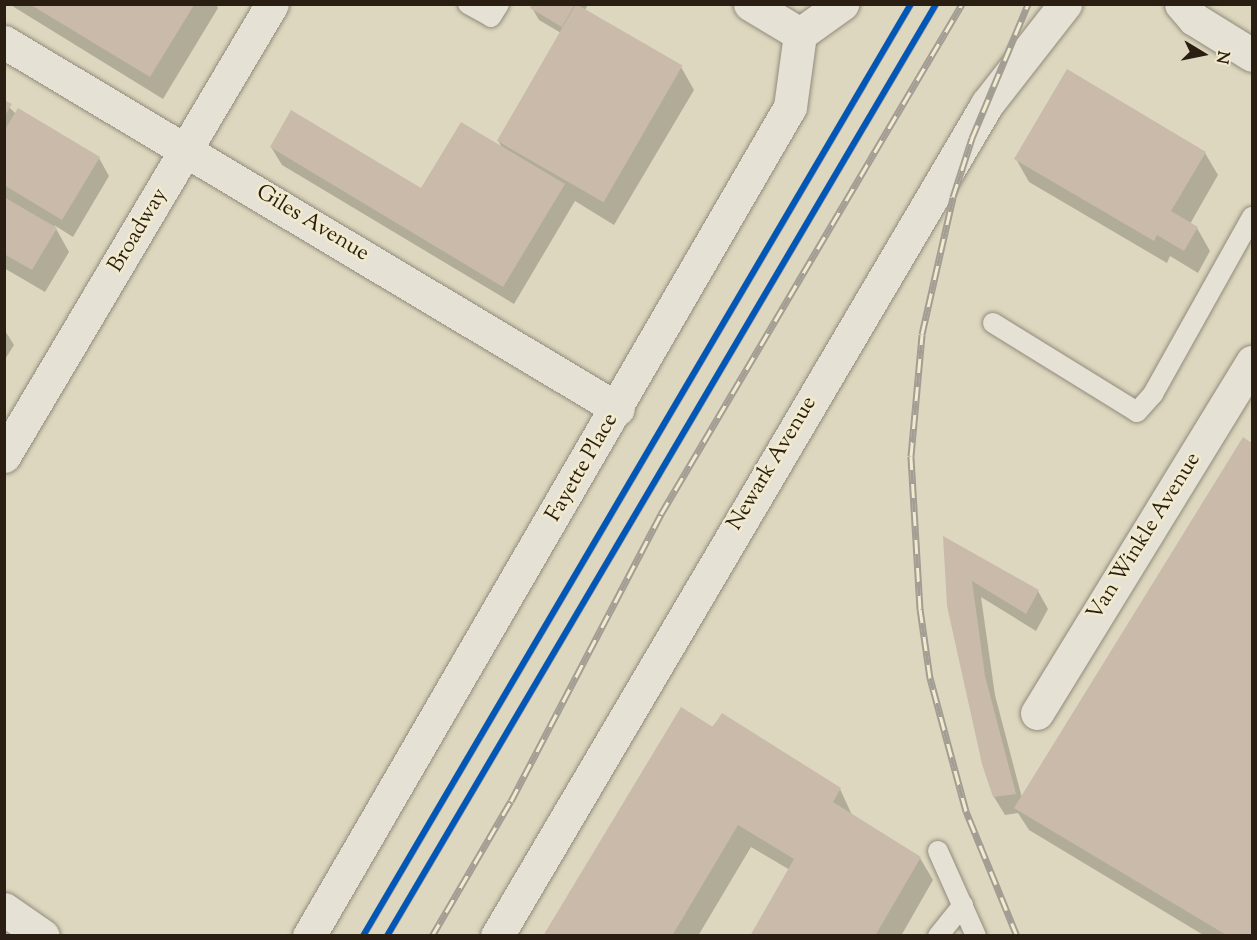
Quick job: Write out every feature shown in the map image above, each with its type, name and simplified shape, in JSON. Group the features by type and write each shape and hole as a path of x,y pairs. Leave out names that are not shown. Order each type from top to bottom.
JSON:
{"street":[{"name":"Broadway","path":"4,456 272,4"},
{"path":"750,4 800,34 842,4"},
{"name":"Newark Avenue","path":"497,936 987,104 1065,4"},
{"path":"1181,4 1194,19 1252,56"},
{"name":"Fayette Place","path":"309,936 618,409 790,107 800,34"},
{"name":"Giles Avenue","path":"4,42 618,409"},
{"name":"Van Winkle Avenue","path":"1037,712 1252,362"},
{"path":"4,909 43,936"}],"lane":[{"path":"468,4 491,17 499,4"},
{"path":"993,323 1137,412 1153,394 1252,217"},
{"path":"939,851 976,936"},
{"path":"938,936 963,905"}],"building":[{"path":"532,4 575,4 562,27 530,8"},
{"path":"576,4 683,66 604,202 497,141"},
{"path":"31,5 194,5 150,77"},
{"path":"1067,69 1206,152 1171,211 1198,227 1184,251 1157,235 1154,241 1014,159"},
{"path":"4,100 12,104 4,117"},
{"path":"18,108 100,157 62,220 4,185 4,131"},
{"path":"291,110 421,188 461,122 565,184 503,287 270,147"},
{"path":"4,197 57,228 32,270 4,254"},
{"path":"1243,437 1252,443 1252,936 1228,936 1014,808"},
{"path":"943,536 1039,590 1026,614 972,581 985,676 1016,794 993,797 982,764 947,606"},
{"path":"681,707 713,727 722,713 841,788 833,802 921,857 875,936 750,936 794,859 738,825 672,936 543,936"}],"railway":[{"path":"363,936 911,4"},
{"path":"387,936 936,4"},
{"path":"432,936 511,801 661,514 962,4"},
{"path":"1017,936 966,811 930,678 920,609 911,456 922,334 953,197 972,138 1028,4"}],"cycle path":[{"path":"363,936 911,4"},
{"path":"387,936 936,4"}]}
